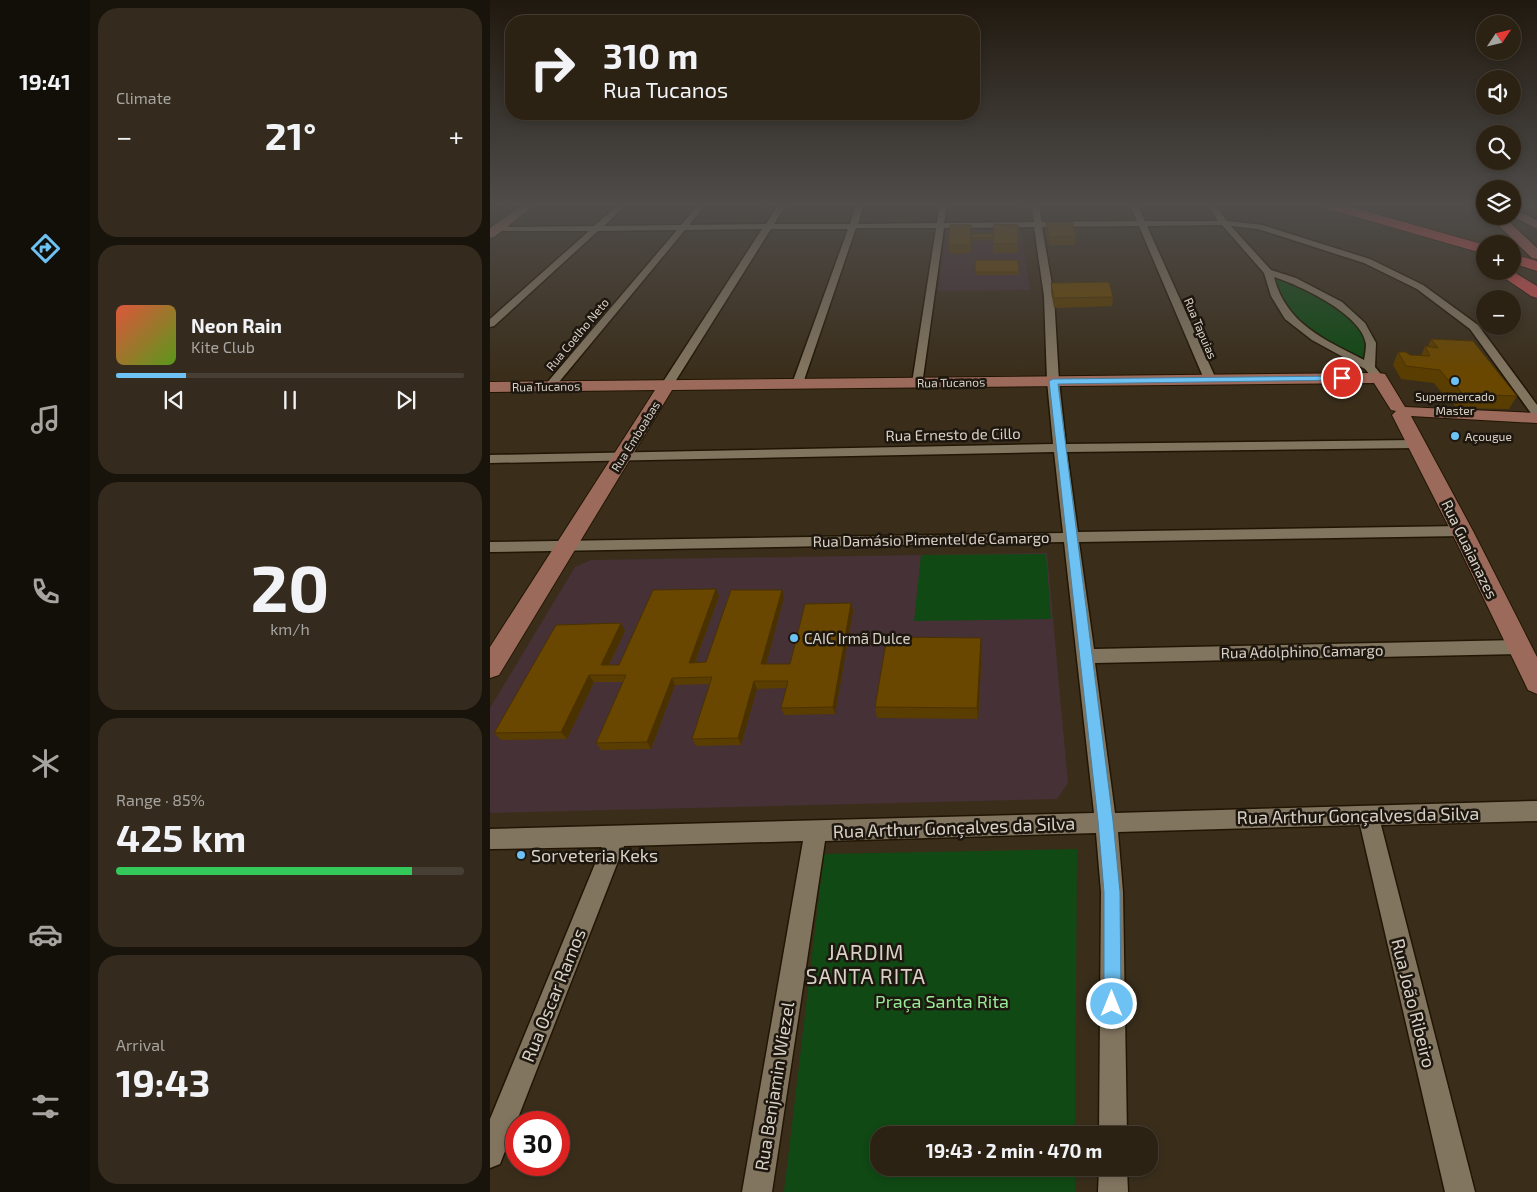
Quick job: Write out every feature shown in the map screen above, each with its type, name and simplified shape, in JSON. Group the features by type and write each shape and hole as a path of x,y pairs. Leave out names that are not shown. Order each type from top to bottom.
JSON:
{"highway":[{"path":"1516,280 1537,293"}],"street":[{"path":"490,324 561,261"},
{"name":"Rua Coelho Neto","path":"550,386 655,261"},
{"name":"Rua Emboabas","path":"490,666 747,261"},
{"path":"798,384 839,261"},
{"path":"918,383 935,261"},
{"path":"1044,261 1049,296 1053,381 1060,448 1106,821 1112,892 1113,1126"},
{"name":"Rua Tapuias","path":"1158,261 1210,379"},
{"path":"1258,261 1268,272 1275,294 1290,318 1313,335 1374,372 1403,411 1537,418"},
{"path":"1363,261 1420,287 1474,327 1537,413"},
{"path":"1268,272 1293,280 1339,304 1350,314 1361,325 1371,343 1374,372"},
{"name":"Rua Tucanos","path":"490,387 1210,379 1374,372"},
{"name":"Rua Guaianazes","path":"1403,411 1416,444 1462,531 1537,683"},
{"name":"Rua Ernesto de Cillo","path":"490,459 1060,448 1416,444"},
{"name":"Rua Damásio Pimentel de Camargo","path":"490,547 1462,531"},
{"name":"Rua Adolphino Camargo","path":"1085,656 1519,647"},
{"name":"Rua Arthur Gonçalves da Silva","path":"490,838 816,832 1106,821 1537,811"},
{"name":"Rua João Ribeiro","path":"1368,815 1460,1192"},
{"name":"Rua Benjamin Wiezel","path":"757,1192 816,832"},
{"name":"Rua Oscar Ramos","path":"490,1154 617,836"},
{"path":"1113,1176 1113,1192"}],"shaded area":[{"path":"942,261 1025,261 1030,290 938,291"},
{"name":"CAIC Irmã Dulce","path":"1047,553 1068,783 1057,799 490,813 490,708 575,567 591,560"}],"green space":[{"path":"1268,272 1339,304 1371,343 1369,367 1289,317"},
{"path":"1046,554 1051,619 914,621 921,555"},
{"name":"Praça Santa Rita","path":"1077,849 1075,1126 870,1126 870,1176 1075,1176 1075,1192 784,1192 824,854"}],"building":[{"path":"975,261 1018,261 1019,272 975,272"},
{"path":"1109,282 1113,297 1054,298 1051,283"},
{"path":"1431,339 1473,341 1517,396 1462,394 1453,380 1448,380 1440,370 1406,366 1398,352 1430,356 1425,346 1438,348"},
{"path":"716,589 689,663 706,662 731,590 782,590 761,664 790,664 805,604 851,603 833,707 781,708 788,681 754,681 738,738 692,739 712,677 672,678 647,742 596,743 626,675 589,675 561,732 494,733 556,625 621,623 601,665 619,665 653,590"},
{"path":"887,637 981,638 977,708 875,707"}],"place":[{"name":"Supermercado Master","path":"1455,381"},
{"name":"Açougue","path":"1455,436"},
{"name":"CAIC Irmã Dulce","path":"794,638"},
{"name":"Sorveteria Keks","path":"521,855"}],"district":[{"name":"JARDIM SANTA RITA","path":"866,963"}],"route":[{"path":"1112,1004 1112,892 1106,821 1053,381 1342,378"}]}
